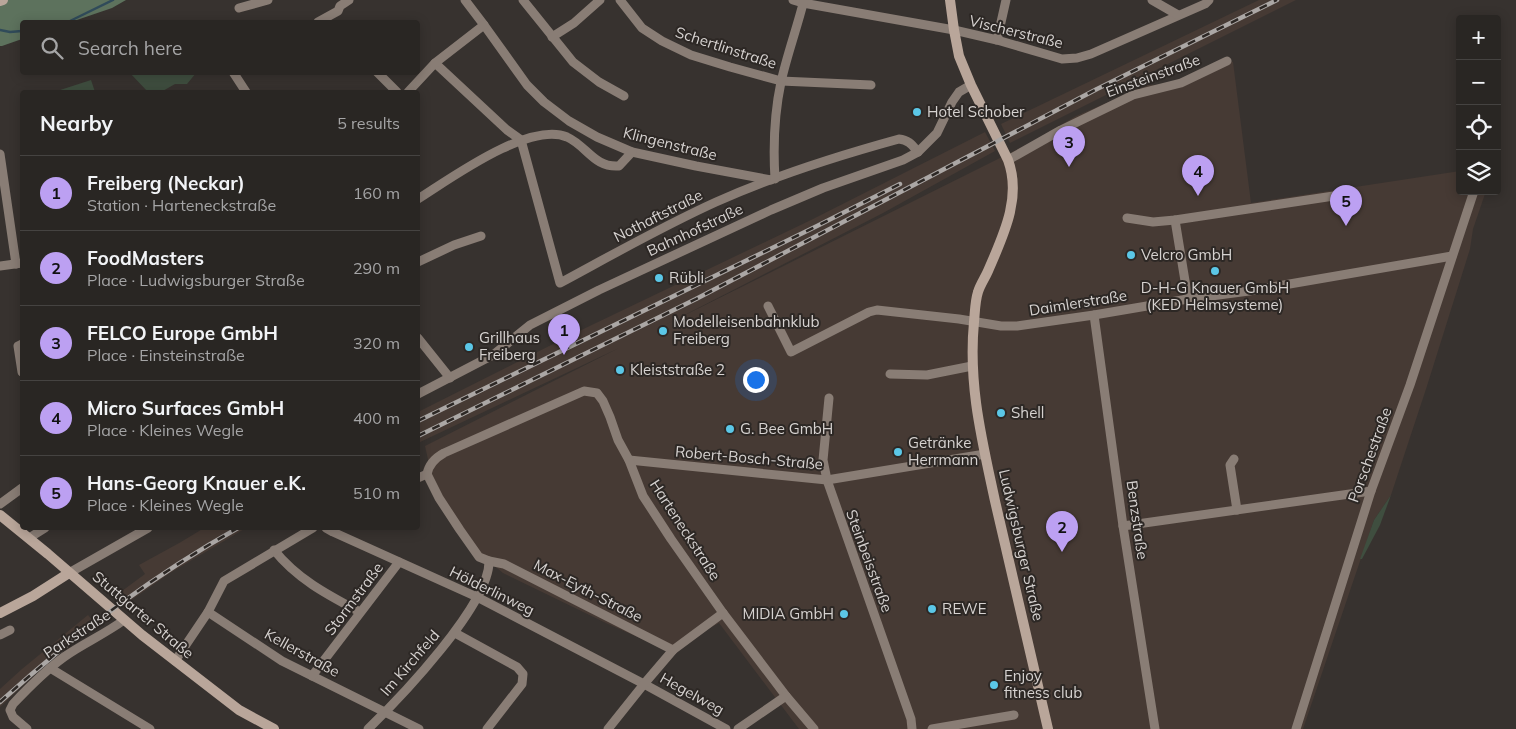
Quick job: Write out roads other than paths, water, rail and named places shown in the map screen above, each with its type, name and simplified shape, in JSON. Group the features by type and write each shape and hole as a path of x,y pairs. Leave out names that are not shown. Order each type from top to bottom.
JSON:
{"main road":[{"name":"Ludwigsburger Straße","path":"950,0 959,56 1012,171 1014,188 1004,235 978,292 974,322 972,366 974,390 985,454 1048,729"},
{"name":"Stuttgarter Straße","path":"0,515 175,661 239,710 274,729"},
{"path":"0,613 33,596 69,572"}],"street":[{"path":"239,8 268,0"},
{"path":"325,20 338,11 339,3 349,0"},
{"name":"Klingenstraße","path":"465,0 527,85 544,102 568,121 597,137 632,152 773,180"},
{"path":"523,0 573,62 599,82 624,96"},
{"path":"552,37 574,23 600,0"},
{"name":"Schertlinstraße","path":"620,0 642,28 662,41 691,55 781,81 871,85"},
{"name":"Vischerstraße","path":"793,0 954,30 1062,59 1077,58 1091,54 1205,4 1209,0"},
{"path":"997,40 1006,0"},
{"path":"1152,0 1178,15"},
{"path":"803,2 781,81 773,147 773,180 818,163 899,139 906,140 918,152"},
{"path":"410,90 435,62 484,24"},
{"name":"Einsteinstraße","path":"1008,160 1061,130 1134,95 1181,83 1227,61"},
{"path":"435,62 507,130 521,140"},
{"path":"235,75 245,90"},
{"path":"380,75 395,90"},
{"name":"Bahnhofstraße","path":"420,393 493,355 530,325 598,290 771,210 823,188 903,160 918,152 937,133 959,92 971,85"},
{"path":"420,198 496,151 531,137 552,134 566,137 601,164 611,166 619,166 632,152"},
{"name":"Nothaftstraße","path":"521,140 560,283 643,238 716,202 773,180"},
{"path":"0,154 19,264 0,266"},
{"path":"1127,218 1154,222 1175,220 1347,194"},
{"name":"Porschestraße","path":"1296,729 1371,491 1410,385 1473,195"},
{"path":"1175,220 1188,299"},
{"path":"420,261 481,236"},
{"name":"Daimlerstraße","path":"768,306 791,352 869,312 877,310 959,319 1001,326 1017,326 1249,291 1452,256"},
{"name":"Benzstraße","path":"1094,315 1123,526 1155,729"},
{"path":"420,340 450,378"},
{"path":"20,345 18,346 20,359"},
{"path":"890,374 927,375 972,366"},
{"name":"Harteneckstraße","path":"427,474 428,467 432,462 444,453 584,390 597,393 603,401 643,496 723,613 786,696 814,729"},
{"name":"Steinbeisstraße","path":"829,398 823,460 827,480 912,729"},
{"name":"Robert-Bosch-Straße","path":"629,460 827,480 985,454"},
{"path":"1234,459 1230,465 1237,510"},
{"path":"420,477 427,474"},
{"name":"Max-Eyth-Straße","path":"427,474 439,498 479,557 504,564 674,650"},
{"path":"0,504 20,489"},
{"path":"1123,526 1371,491"},
{"path":"29,538 42,530"},
{"path":"69,572 144,530"},
{"path":"175,661 208,612 224,581 309,530"},
{"name":"Hölderlinweg","path":"330,530 477,597 644,684"},
{"path":"274,550 285,564 319,590 360,612"},
{"path":"477,597 489,571 489,561"},
{"name":"Stormstraße","path":"312,676 399,562"},
{"name":"Im Kirchfeld","path":"368,729 455,633 477,597"},
{"name":"Kellerstraße","path":"208,612 282,661 386,711"},
{"path":"608,729 674,650 723,613"},
{"name":"Parkstraße","path":"27,729 13,717 10,710 13,704 65,656 109,631 124,620"},
{"path":"0,635 10,630"},
{"name":"Im Kirchfeld","path":"455,633 517,667 523,674 522,684 486,729"},
{"path":"50,668 150,729"},
{"name":"Hegelweg","path":"644,684 726,729"},
{"path":"738,729 786,696"},
{"name":"Im Kirchfeld","path":"386,711 420,729"},
{"path":"932,729 1014,715"}],"waterway":[{"path":"72,20 113,0"},
{"path":"0,30 20,31"}],"railway":[{"path":"420,435 696,299 1097,89 1277,0"},
{"path":"420,420 900,184"},
{"path":"0,702 114,608 175,566 235,530"}],"place":[{"name":"Hotel Schober","path":"917,112"},
{"name":"FELCO Europe GmbH","path":"1069,167"},
{"name":"Micro Surfaces GmbH","path":"1198,196"},
{"name":"Hans-Georg Knauer e.K.","path":"1346,226"},
{"name":"Velcro GmbH","path":"1131,255"},
{"name":"D-H-G Knauer GmbH (KED Helmsysteme)","path":"1215,271"},
{"name":"Rübli","path":"659,278"},
{"name":"Modelleisenbahnklub Freiberg","path":"663,331"},
{"name":"Grillhaus Freiberg","path":"469,347"},
{"name":"Freiberg (Neckar)","path":"564,355"},
{"name":"Kleiststraße 2","path":"620,370"},
{"name":"Shell","path":"1001,413"},
{"name":"G. Bee GmbH","path":"730,429"},
{"name":"Getränke Herrmann","path":"898,452"},
{"name":"FoodMasters","path":"1062,552"},
{"name":"REWE","path":"932,609"},
{"name":"MIDIA GmbH","path":"844,614"},
{"name":"Enjoy fitness club","path":"994,685"}]}
